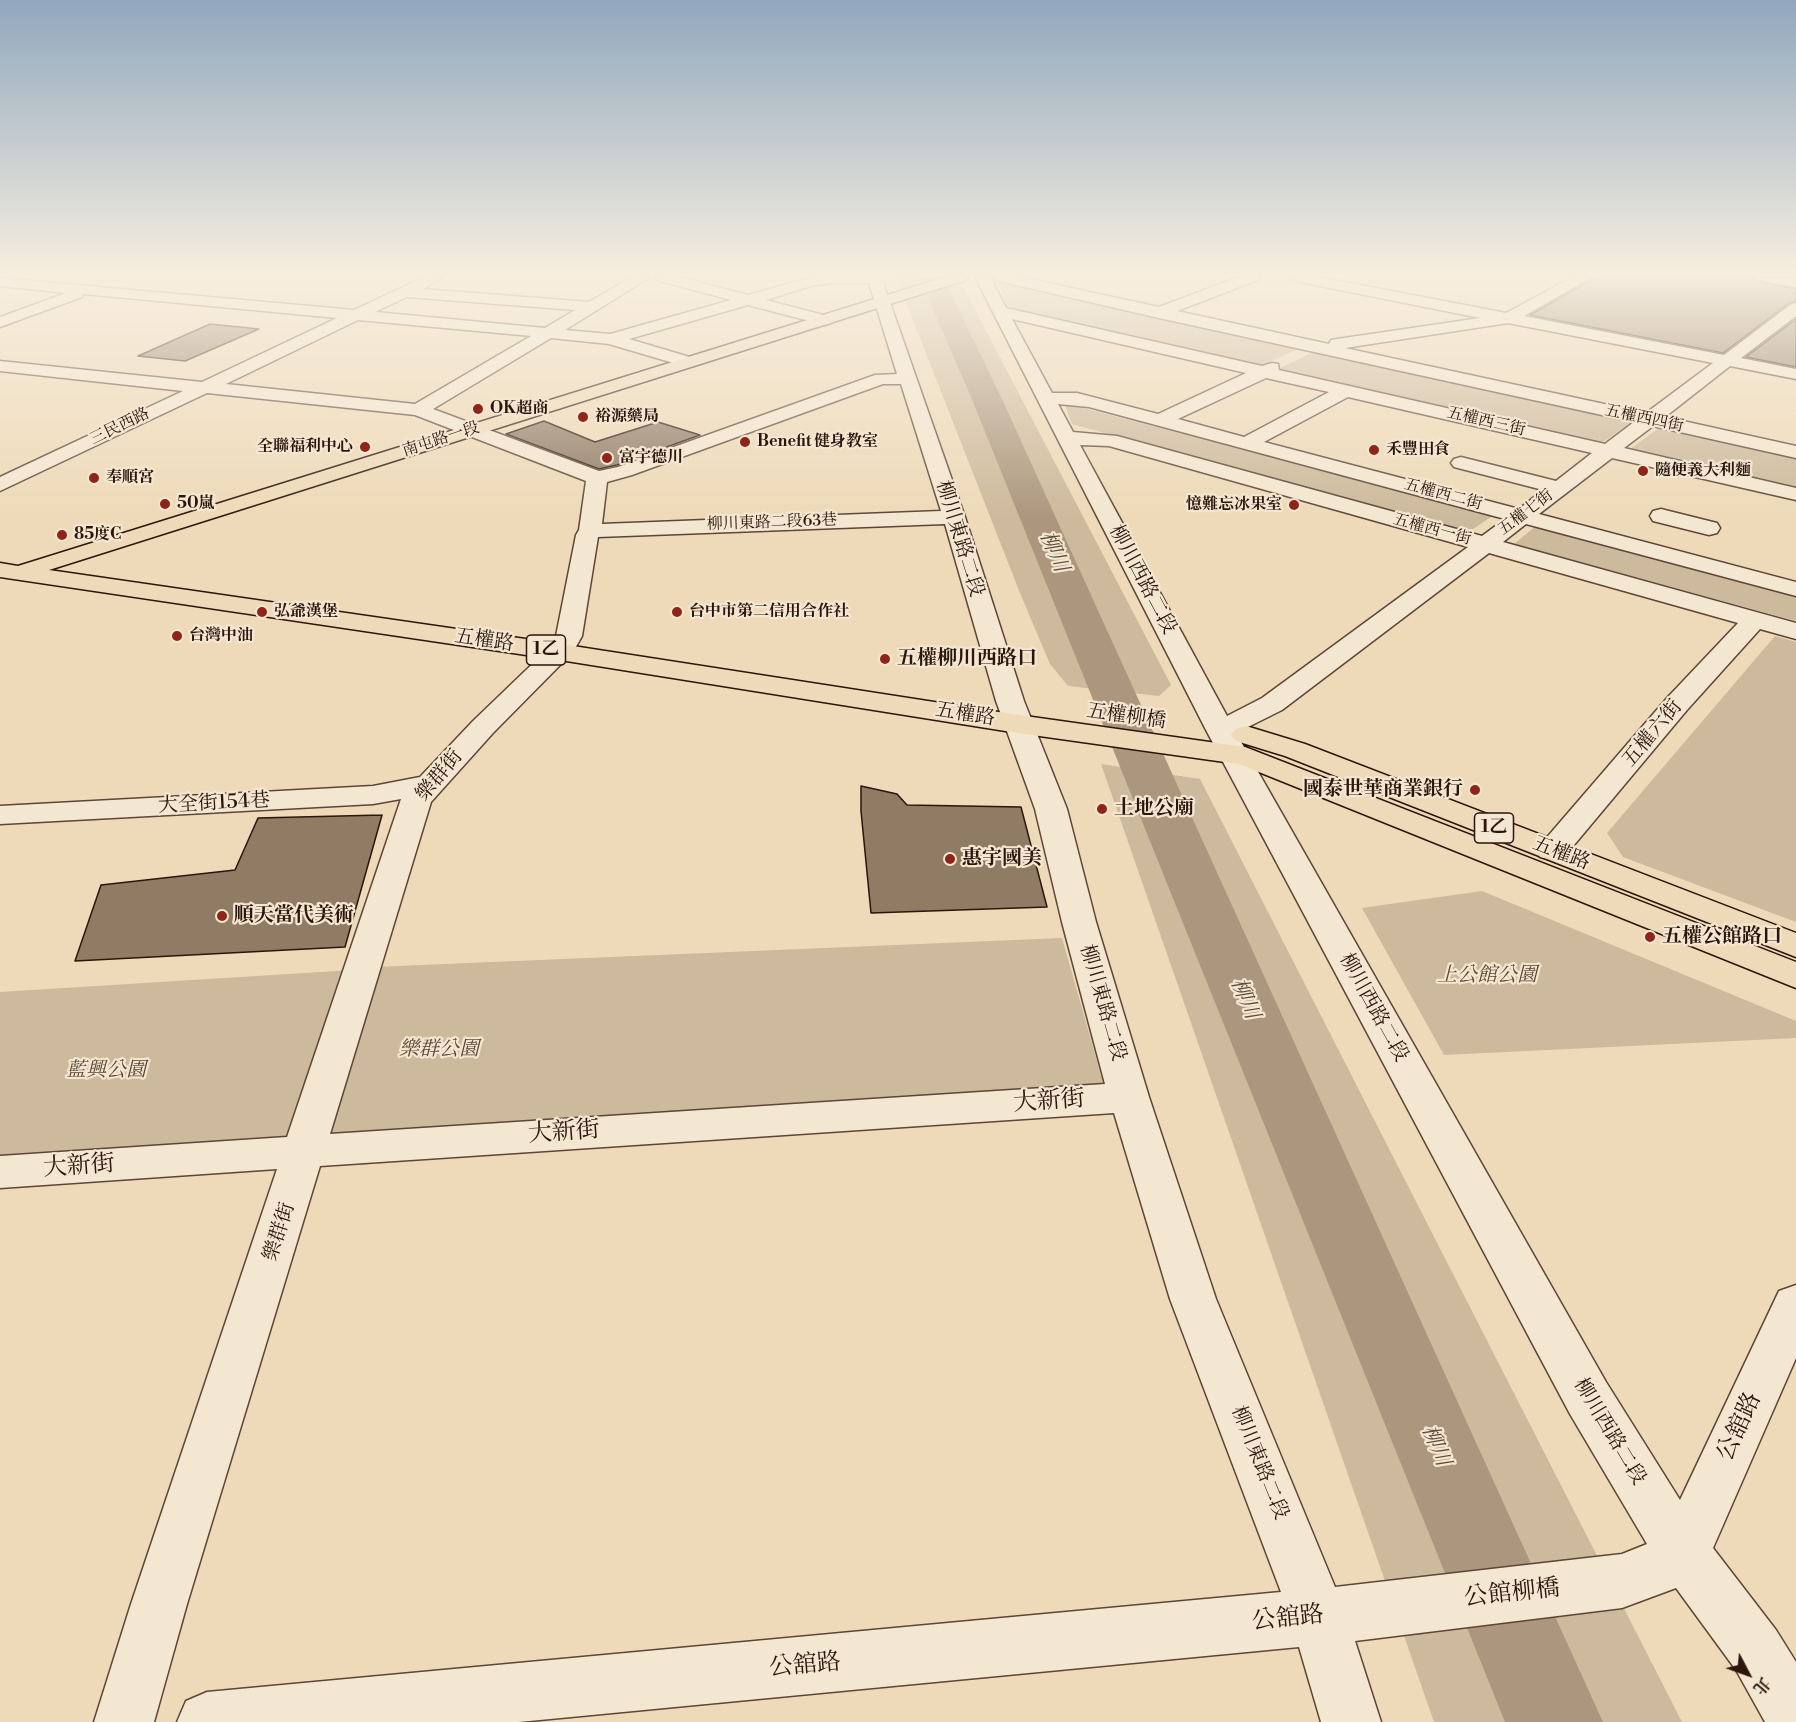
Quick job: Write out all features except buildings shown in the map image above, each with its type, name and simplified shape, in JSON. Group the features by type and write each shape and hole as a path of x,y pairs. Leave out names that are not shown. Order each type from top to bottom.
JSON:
{"main road":[{"name":"南屯路一段","path":"4,569 50,563 702,357"},
{"name":"五權路","path":"50,563 1070,720"},
{"name":"五權路","path":"4,569 565,644"},
{"name":"五權柳橋","path":"1070,720 1209,739"},
{"name":"五權路","path":"1209,739 1295,750 1796,946"},
{"name":"五權路","path":"1209,739 1796,976"}],"street":[{"name":"三民西路","path":"0,470 247,357"},
{"name":"三民西路","path":"0,484 262,357"},
{"path":"418,410 507,357"},
{"path":"672,357 687,362"},
{"name":"柳川東路二段","path":"903,357 1014,713 1051,809 1079,922 1129,1097 1193,1299 1319,1617 1351,1722"},
{"name":"柳川西路二段","path":"1027,357 1209,739 1588,1398 1683,1553 1756,1650 1796,1719"},
{"name":"五權西三街","path":"1219,357 1266,371 1796,494"},
{"path":"1160,420 1294,357"},
{"name":"五權西四街","path":"1363,357 1796,452"},
{"path":"1709,357 1796,374"},
{"name":"五權七街","path":"1209,739 1272,704 1733,357"},
{"path":"0,366 418,410 597,478 625,471 881,379 908,379"},
{"path":"1247,443 1347,390"},
{"name":"五權西二街","path":"1045,399 1077,399 1796,589"},
{"name":"五權西一街","path":"1067,438 1110,440 1796,631"},
{"path":"1461,464 1559,488"},
{"path":"565,644 587,535 590,531 597,478"},
{"path":"1661,516 1709,528"},
{"name":"柳川東路二段63巷","path":"590,531 954,517"},
{"path":"1655,552 1687,522"},
{"name":"五權六街","path":"1552,850 1677,704 1755,619"},
{"name":"樂群街","path":"124,1722 416,800 565,644"},
{"name":"大全街154巷","path":"0,815 373,795 428,785"},
{"name":"大新街","path":"0,1172 1129,1097"},
{"name":"公舘路","path":"1683,1553 1796,1305"},
{"name":"公館柳橋","path":"1402,1606 1622,1581 1652,1572 1683,1553"},
{"name":"公舘路","path":"207,1722 1319,1617 1402,1606"}],"green space":[{"path":"928,357 1000,357 1171,685 1159,696 1068,686 1050,664"},
{"path":"1216,357 1279,357 1258,367"},
{"path":"1303,357 1345,357 1633,421 1600,444 1274,371"},
{"path":"1064,403 1494,515 1467,533 1072,424"},
{"path":"1660,427 1796,457 1796,489 1629,450"},
{"path":"1536,526 1796,595 1796,621 1514,544"},
{"path":"1775,636 1796,642 1796,922 1623,857 1607,833"},
{"path":"1101,764 1200,779 1682,1722 1434,1722"},
{"name":"上公館公園","path":"1482,891 1796,1021 1796,1038 1444,1055 1362,908"},
{"name":"樂群公園","path":"1062,938 1106,1093 319,1144 374,967"},
{"name":"藍興公園","path":"353,970 294,1144 0,1163 0,992"}],"waterway":[{"name":"柳川","path":"968,357 1554,1722"}],"place":[{"name":"OK超商","path":"478,409"},
{"name":"裕源藥局","path":"583,417"},
{"name":"Benefit 健身教室","path":"745,442"},
{"name":"全聯福利中心","path":"365,447"},
{"name":"禾豐田食","path":"1374,450"},
{"name":"富宇德川","path":"607,458"},
{"name":"隨便義大利麵","path":"1643,471"},
{"name":"奉順宮","path":"94,478"},
{"name":"50嵐","path":"165,504"},
{"name":"憶難忘冰果室","path":"1294,505"},
{"name":"85度C","path":"62,535"},
{"name":"弘爺漢堡","path":"262,612"},
{"name":"台中市第二信用合作社","path":"677,612"},
{"name":"台灣中油","path":"177,636"},
{"name":"五權柳川西路口","path":"885,659"},
{"name":"國泰世華商業銀行","path":"1475,790"},
{"name":"土地公廟","path":"1102,809"},
{"name":"惠宇國美","path":"950,859"},
{"name":"順天當代美術","path":"222,916"},
{"name":"五權公館路口","path":"1650,937"}]}
